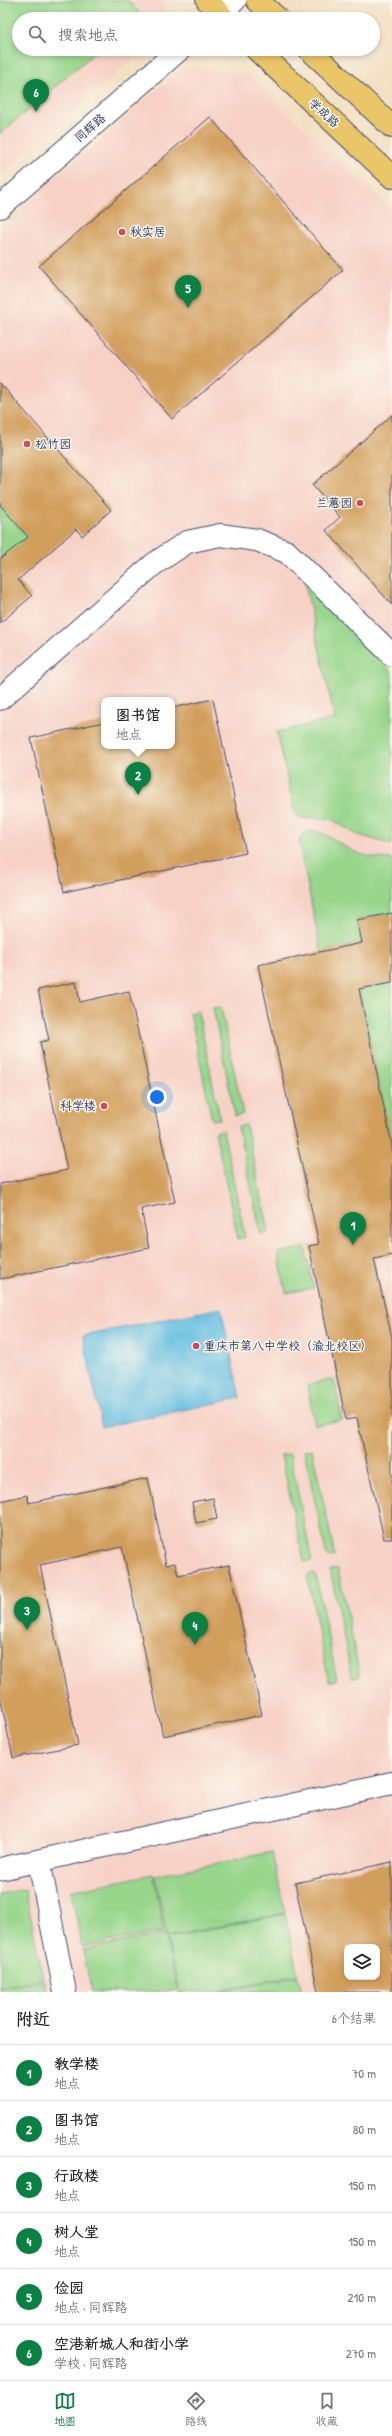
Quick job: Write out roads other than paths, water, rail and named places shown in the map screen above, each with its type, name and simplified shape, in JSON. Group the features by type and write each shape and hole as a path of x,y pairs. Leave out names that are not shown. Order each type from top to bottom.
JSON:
{"main road":[{"path":"257,0 270,12"},
{"name":"学成路","path":"263,56 392,177"},
{"path":"316,56 392,127"}],"street":[{"path":"217,12 235,0"},
{"name":"同辉路","path":"0,207 172,56"},
{"path":"0,699 154,564 187,542 220,535 257,540 286,552 392,655"},
{"path":"0,1869 392,1783"},
{"path":"39,1861 65,1992"}],"water":[{"path":"221,1308 240,1398 102,1427 83,1336"}],"place":[{"name":"空港新城人和街小学","path":"36,112"},
{"name":"秋实居","path":"122,232"},
{"name":"俭园","path":"188,308"},
{"name":"松竹园","path":"27,444"},
{"name":"兰蕙园","path":"360,503"},
{"name":"图书馆","path":"138,795"},
{"name":"科学楼","path":"104,1106"},
{"name":"教学楼","path":"353,1245"},
{"name":"重庆市第八中学校（渝北校区）","path":"196,1346"},
{"name":"行政楼","path":"27,1630"},
{"name":"树人堂","path":"195,1645"}]}
